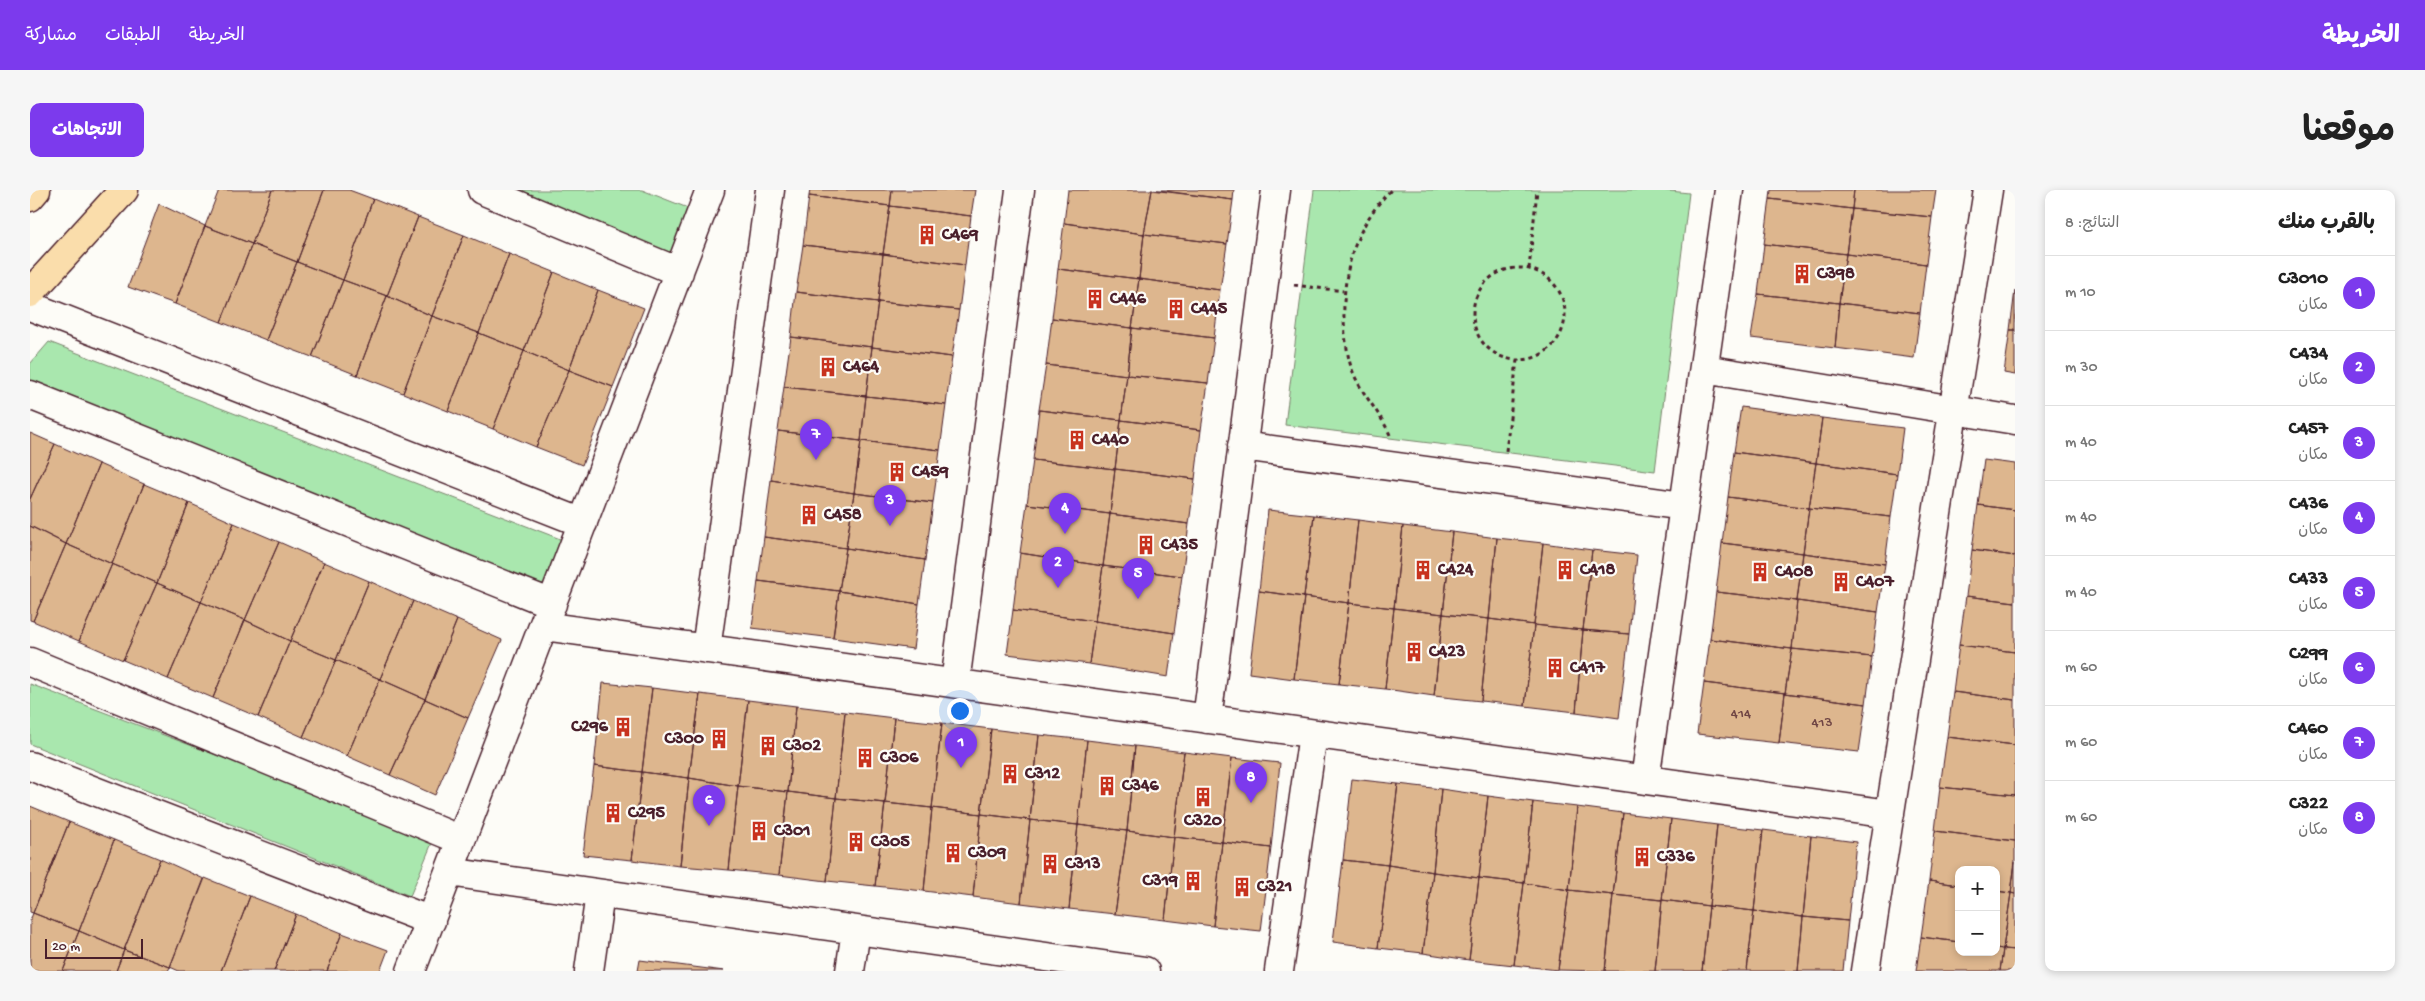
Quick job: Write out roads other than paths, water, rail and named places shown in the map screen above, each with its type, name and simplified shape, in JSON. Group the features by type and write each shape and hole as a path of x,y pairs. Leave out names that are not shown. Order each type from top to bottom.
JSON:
{"main road":[{"path":"30,197 36,190"},
{"path":"30,293 124,190"}],"street":[{"path":"482,190 679,272"},
{"path":"412,971 710,190"},
{"path":"706,649 770,190"},
{"path":"955,683 1020,190"},
{"path":"1207,719 1276,190"},
{"path":"1645,780 1729,190"},
{"path":"1865,971 1988,190"},
{"path":"30,306 583,523"},
{"path":"1704,368 2015,420"},
{"path":"30,395 548,615 706,649 1890,814"},
{"path":"1242,446 1684,506"},
{"path":"30,662 462,840"},
{"path":"1279,971 1313,734"},
{"path":"30,766 431,921"},
{"path":"449,872 1109,968 1145,971"},
{"path":"589,971 600,894"},
{"path":"850,971 856,930"}],"place":[{"name":"C469","path":"927,235"},
{"name":"C398","path":"1802,274"},
{"name":"C446","path":"1095,299"},
{"name":"C445","path":"1176,309"},
{"name":"C464","path":"828,367"},
{"name":"C440","path":"1077,440"},
{"name":"C460","path":"816,460"},
{"name":"C459","path":"897,472"},
{"name":"C458","path":"809,515"},
{"name":"C457","path":"890,526"},
{"name":"C436","path":"1065,534"},
{"name":"C435","path":"1146,545"},
{"name":"C424","path":"1423,570"},
{"name":"C418","path":"1565,570"},
{"name":"C408","path":"1760,572"},
{"name":"C407","path":"1841,582"},
{"name":"C434","path":"1058,588"},
{"name":"C433","path":"1138,599"},
{"name":"C423","path":"1414,652"},
{"name":"C417","path":"1555,668"},
{"name":"C296","path":"623,727"},
{"name":"C300","path":"719,739"},
{"name":"C302","path":"768,746"},
{"name":"C306","path":"865,758"},
{"name":"C3010","path":"961,768"},
{"name":"C312","path":"1010,774"},
{"name":"C346","path":"1107,786"},
{"name":"C320","path":"1203,797"},
{"name":"C322","path":"1251,803"},
{"name":"C295","path":"613,813"},
{"name":"C299","path":"709,826"},
{"name":"C301","path":"759,831"},
{"name":"C305","path":"856,842"},
{"name":"C309","path":"953,853"},
{"name":"C336","path":"1642,857"},
{"name":"C313","path":"1050,864"},
{"name":"C319","path":"1193,881"},
{"name":"C321","path":"1242,887"}]}
